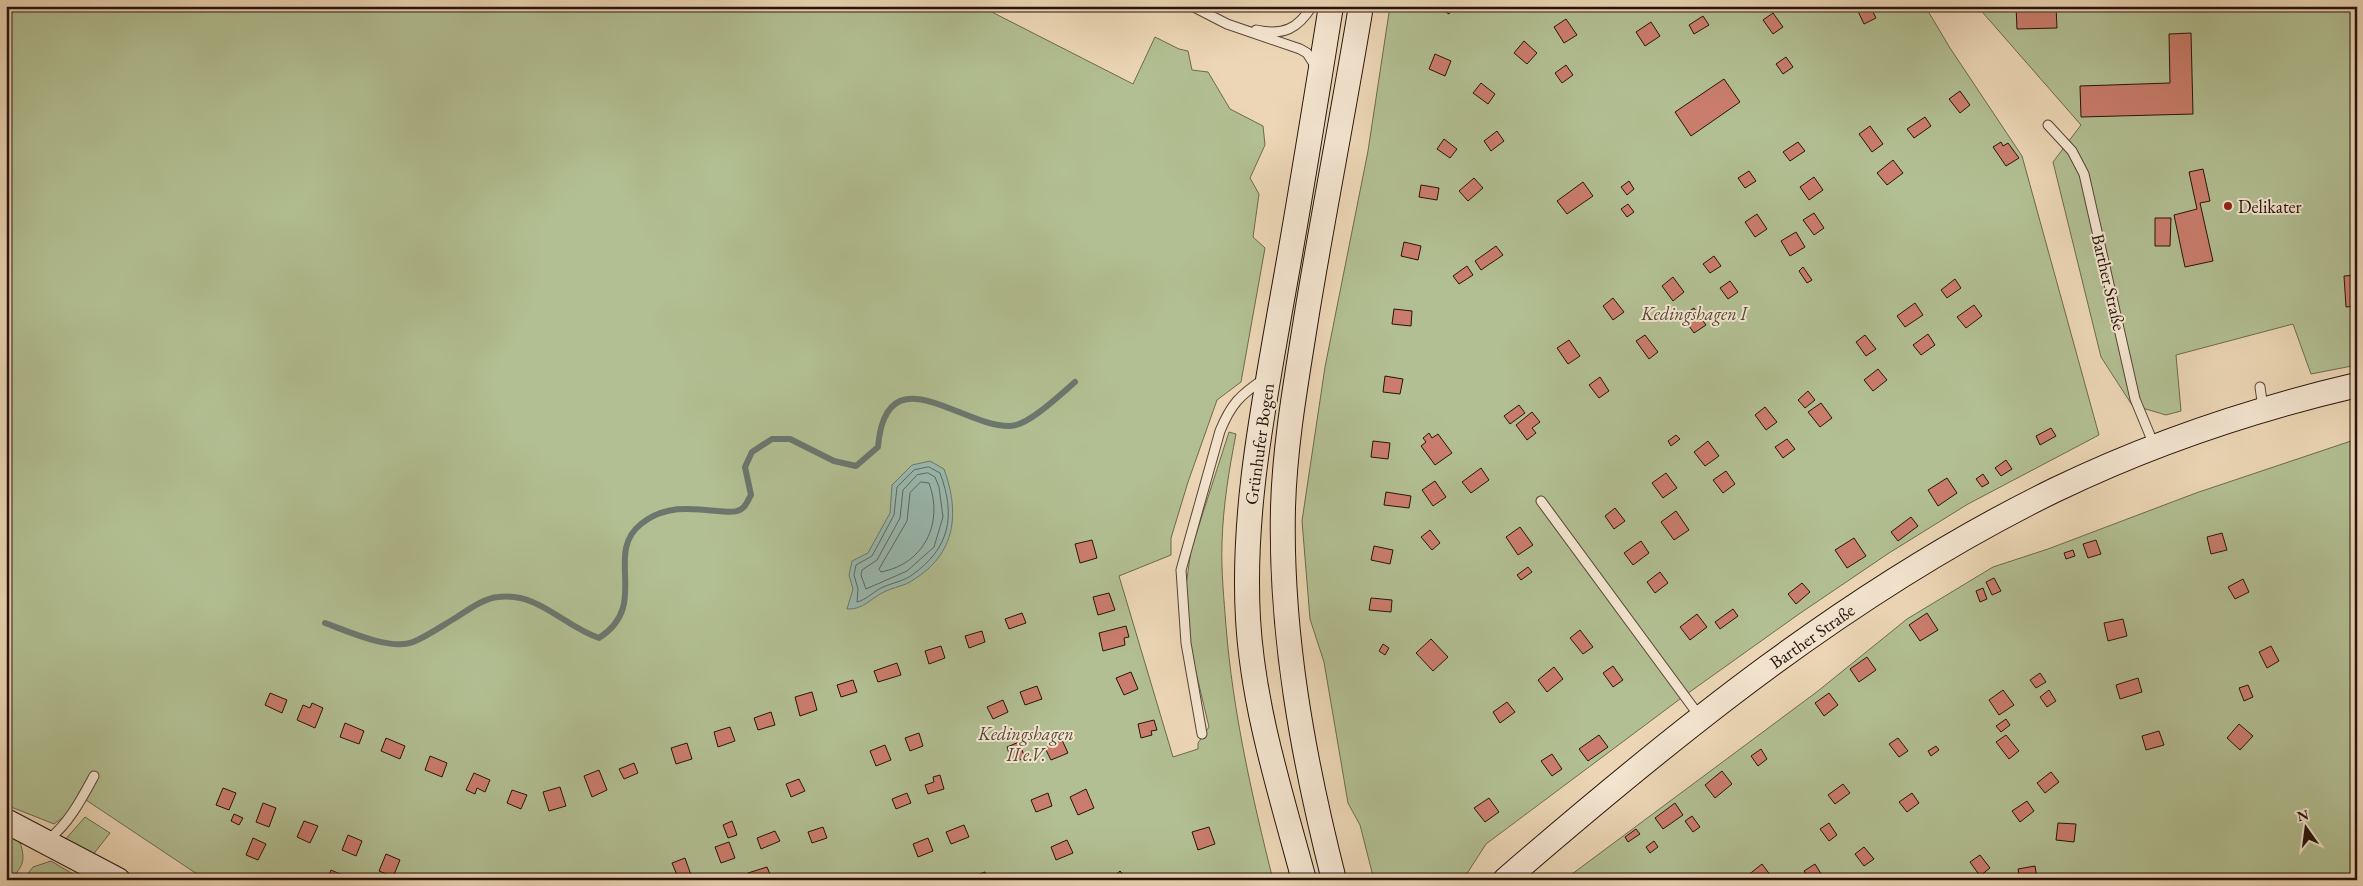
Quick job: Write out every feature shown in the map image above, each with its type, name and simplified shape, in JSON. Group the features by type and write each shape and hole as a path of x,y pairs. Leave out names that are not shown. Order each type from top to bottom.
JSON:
{"main road":[{"name":"Grünhufer Bogen","path":"1304,880 1262,720 1248,621 1246,562 1250,505 1269,375 1332,6"},
{"name":"Grünhufer Bogen","path":"1334,880 1299,723 1284,588 1283,507 1292,408 1361,6"},
{"name":"Barther Straße","path":"1505,880 1604,794 1814,633 1894,580 1958,542 2047,494 2096,471 2155,448 2262,398 2357,385"},
{"path":"6,821 118,880"},
{"path":"1324,839 1340,858 1348,880"}],"lane":[{"path":"1192,6 1227,24 1300,49 1311,58 1320,79"},
{"path":"1227,24 1261,31 1281,32 1295,27 1312,6"},
{"name":"Barther Straße","path":"2048,126 2072,152 2084,174 2135,399 2155,448"},
{"path":"1202,734 1186,644 1181,570 1218,440 1229,411 1244,392 1269,375"},
{"path":"1542,501 1702,719"},
{"path":"46,842 58,832 78,806 94,776"}],"green space":[{"name":"Kedingshagen II e.V.","path":"6,6 980,6 1133,84 1155,37 1179,49 1188,51 1192,70 1208,72 1230,109 1263,126 1265,145 1250,178 1259,194 1253,237 1265,248 1241,382 1217,400 1188,482 1171,538 1171,555 1119,576 1173,757 1198,749 1198,743 1209,727 1189,643 1186,586 1191,550 1229,432 1236,434 1227,488 1223,529 1222,564 1226,626 1238,722 1273,880 206,880 86,800 54,824 6,805"},
{"name":"Kedingshagen I","path":"1390,6 1925,6 1950,48 2022,156 2099,435 1968,504 1889,553 1799,614 1684,696 1486,844 1468,872 1458,880 1374,880 1360,825 1348,803 1324,662 1310,619 1302,521 1325,367 1368,151"},
{"path":"1977,6 2357,6 2357,365 2311,374 2293,324 2176,355 2181,411 2166,415 2132,405 2101,357 2053,162 2081,125"},
{"path":"2357,439 2357,880 1564,880 1818,691 1907,619 1993,567 2048,549 2196,493"},
{"path":"85,817 110,833 92,856 64,841"},
{"path":"6,835 20,842 23,854 21,866 11,880 6,880"},
{"path":"51,861 83,880 23,880 33,867"}],"water":[{"path":"930,461 944,469 949,485 953,517 946,545 927,570 910,582 884,592 858,608 847,609 853,589 849,575 852,561 868,553 890,513 892,485 912,465"}],"building":[{"path":"1447,6 1453,6 1449,14 1444,11"},
{"path":"1870,6 1876,18 1864,24 1856,7"},
{"path":"2016,6 2056,6 2057,28 2017,29"},
{"path":"1773,13 1783,27 1773,34 1763,20"},
{"path":"1703,16 1709,25 1694,34 1689,25"},
{"path":"1566,19 1577,35 1564,43 1554,27"},
{"path":"1651,22 1660,36 1645,46 1636,32"},
{"path":"2191,33 2193,114 2081,117 2080,86 2170,83 2169,34"},
{"path":"1524,41 1537,53 1527,64 1514,53"},
{"path":"1435,54 1451,61 1445,76 1429,69"},
{"path":"1786,57 1793,67 1783,74 1776,64"},
{"path":"1566,65 1573,75 1562,83 1555,73"},
{"path":"1724,79 1740,102 1691,136 1675,112"},
{"path":"1481,83 1495,94 1488,104 1473,93"},
{"path":"1960,91 1970,105 1960,113 1949,99"},
{"path":"1925,117 1931,126 1914,138 1907,129"},
{"path":"1870,126 1883,144 1872,152 1859,134"},
{"path":"1497,131 1504,141 1491,151 1484,141"},
{"path":"1444,139 1457,149 1450,158 1437,149"},
{"path":"1798,142 1805,151 1790,161 1783,152"},
{"path":"2001,142 2003,146 2008,143 2019,158 2006,166 1993,147"},
{"path":"1893,160 1903,173 1887,185 1877,173"},
{"path":"2203,169 2210,201 2200,203 2213,261 2185,267 2174,215 2197,209 2189,172"},
{"path":"1749,171 1756,181 1745,188 1738,178"},
{"path":"1814,177 1823,190 1809,200 1800,187"},
{"path":"1474,178 1483,188 1468,201 1459,191"},
{"path":"1629,181 1634,189 1627,195 1621,187"},
{"path":"1583,182 1593,196 1567,214 1557,201"},
{"path":"1421,185 1439,188 1437,200 1419,197"},
{"path":"1628,204 1634,212 1627,217 1621,209"},
{"path":"1814,213 1824,228 1814,235 1803,220"},
{"path":"1757,214 1767,229 1755,237 1745,222"},
{"path":"2155,218 2171,218 2170,246 2155,246"},
{"path":"1796,232 1805,247 1790,256 1781,241"},
{"path":"1404,242 1421,246 1418,260 1401,256"},
{"path":"1496,246 1503,255 1481,270 1475,261"},
{"path":"1714,256 1721,266 1710,273 1703,264"},
{"path":"1467,266 1473,275 1459,284 1453,276"},
{"path":"1803,267 1812,280 1807,283 1799,271"},
{"path":"2357,275 2357,306 2346,307 2344,276"},
{"path":"1673,277 1684,292 1673,301 1662,286"},
{"path":"1955,279 1961,288 1947,298 1941,290"},
{"path":"1730,281 1738,292 1728,299 1720,288"},
{"path":"1613,298 1624,312 1613,320 1603,306"},
{"path":"1915,303 1923,315 1905,327 1897,316"},
{"path":"1974,305 1982,316 1966,328 1957,317"},
{"path":"1694,308 1706,325 1694,333 1682,316"},
{"path":"1394,309 1412,311 1411,326 1392,324"},
{"path":"1928,334 1935,345 1921,355 1913,345"},
{"path":"1645,335 1658,352 1649,359 1636,341"},
{"path":"1865,335 1876,349 1866,356 1856,342"},
{"path":"1569,340 1580,356 1568,364 1557,348"},
{"path":"1878,369 1887,380 1873,391 1864,380"},
{"path":"1385,376 1403,379 1400,394 1383,392"},
{"path":"1600,377 1609,391 1599,398 1589,385"},
{"path":"1808,391 1815,400 1805,408 1798,400"},
{"path":"1821,403 1832,418 1820,427 1808,412"},
{"path":"1519,405 1525,413 1510,424 1504,416"},
{"path":"1765,407 1777,422 1766,430 1755,415"},
{"path":"1532,412 1540,422 1532,428 1536,433 1527,440 1516,425"},
{"path":"2051,428 2056,436 2040,445 2036,436"},
{"path":"1429,433 1432,438 1438,434 1452,453 1435,465 1421,446 1426,442 1423,438"},
{"path":"1676,435 1680,439 1671,446 1668,441"},
{"path":"1787,439 1795,449 1783,458 1775,447"},
{"path":"1373,441 1390,443 1388,459 1371,457"},
{"path":"1708,441 1719,456 1705,466 1694,452"},
{"path":"2006,460 2012,469 2001,476 1995,468"},
{"path":"1481,468 1489,480 1471,493 1462,482"},
{"path":"1726,471 1735,484 1723,493 1713,480"},
{"path":"1666,473 1677,488 1663,498 1652,483"},
{"path":"1983,474 1989,483 1982,487 1976,479"},
{"path":"1947,478 1957,493 1938,506 1928,490"},
{"path":"1435,481 1446,497 1433,506 1422,490"},
{"path":"1386,492 1411,496 1409,508 1384,505"},
{"path":"1615,508 1625,521 1614,529 1605,516"},
{"path":"1676,511 1689,530 1674,540 1661,522"},
{"path":"1911,517 1918,526 1898,541 1891,532"},
{"path":"1520,527 1533,545 1518,555 1506,537"},
{"path":"1430,530 1440,543 1432,550 1421,537"},
{"path":"2222,533 2227,550 2211,554 2207,537"},
{"path":"1854,538 1866,556 1847,568 1835,550"},
{"path":"1092,540 1097,558 1080,563 1075,544"},
{"path":"2096,540 2101,554 2088,558 2083,544"},
{"path":"1641,541 1649,553 1633,565 1624,553"},
{"path":"1374,546 1393,550 1390,564 1371,560"},
{"path":"2073,550 2075,556 2066,559 2064,553"},
{"path":"1528,567 1532,572 1521,580 1517,575"},
{"path":"1660,572 1668,583 1655,593 1647,582"},
{"path":"1994,578 2001,591 1992,595 1986,582"},
{"path":"2243,579 2249,592 2235,599 2228,587"},
{"path":"1802,583 1810,592 1796,604 1788,594"},
{"path":"1983,588 1987,599 1980,602 1976,591"},
{"path":"1109,593 1115,610 1098,615 1093,597"},
{"path":"1371,598 1392,600 1391,612 1369,610"},
{"path":"1733,609 1738,616 1720,629 1715,622"},
{"path":"1022,613 1026,623 1009,629 1005,619"},
{"path":"1927,613 1938,630 1920,641 1909,625"},
{"path":"1697,614 1707,627 1690,640 1680,627"},
{"path":"2123,619 2127,636 2108,641 2104,623"},
{"path":"1126,626 1129,637 1124,638 1125,645 1103,651 1099,633"},
{"path":"1580,630 1593,647 1583,654 1570,638"},
{"path":"982,631 985,642 969,648 965,636"},
{"path":"1431,639 1448,657 1433,671 1416,653"},
{"path":"1383,644 1389,648 1385,655 1379,651"},
{"path":"941,646 945,658 929,664 925,651"},
{"path":"2271,646 2279,661 2267,668 2259,652"},
{"path":"1867,657 1876,670 1859,682 1850,669"},
{"path":"897,663 901,675 878,682 874,671"},
{"path":"1613,666 1623,680 1613,687 1603,673"},
{"path":"1554,667 1563,679 1547,692 1538,680"},
{"path":"1131,672 1138,689 1124,695 1116,678"},
{"path":"2040,673 2046,682 2036,688 2030,680"},
{"path":"2138,678 2142,692 2120,699 2116,685"},
{"path":"853,680 857,692 841,697 837,685"},
{"path":"2248,685 2253,697 2244,701 2239,688"},
{"path":"1037,686 1042,699 1025,705 1020,692"},
{"path":"2003,690 2014,705 1999,715 1989,700"},
{"path":"2049,690 2056,701 2047,707 2040,697"},
{"path":"812,692 817,710 800,716 795,697"},
{"path":"270,693 287,700 282,713 265,705"},
{"path":"1829,693 1838,705 1824,716 1815,703"},
{"path":"1003,700 1008,712 993,719 987,707"},
{"path":"1507,702 1515,712 1500,723 1493,712"},
{"path":"312,703 323,708 315,728 297,720 303,705 310,708"},
{"path":"771,712 775,725 758,730 754,718"},
{"path":"2006,719 2010,725 2001,732 1996,726"},
{"path":"1154,720 1157,730 1151,731 1152,735 1141,738 1138,724"},
{"path":"345,723 364,731 359,744 340,737"},
{"path":"2239,724 2253,736 2240,750 2227,738"},
{"path":"730,727 735,741 718,747 714,732"},
{"path":"2159,731 2164,745 2146,750 2142,736"},
{"path":"919,733 923,746 910,751 905,738"},
{"path":"1599,735 1608,747 1588,761 1579,749"},
{"path":"2006,735 2019,751 2009,759 1996,742"},
{"path":"386,738 405,746 400,759 381,751"},
{"path":"1898,738 1908,751 1899,757 1889,744"},
{"path":"1062,740 1068,753 1051,760 1045,748"},
{"path":"1019,742 1025,758 1012,763 1007,747"},
{"path":"687,743 692,759 676,764 671,748"},
{"path":"885,745 891,760 876,766 870,751"},
{"path":"1936,746 1939,750 1931,756 1928,751"},
{"path":"1761,749 1767,759 1758,766 1751,756"},
{"path":"1552,754 1562,769 1552,776 1541,761"},
{"path":"430,756 447,763 442,777 425,770"},
{"path":"634,763 638,773 624,779 619,769"},
{"path":"599,770 607,790 592,797 584,776"},
{"path":"1722,771 1732,784 1715,798 1705,785"},
{"path":"2051,772 2059,782 2045,793 2037,783"},
{"path":"474,773 490,780 485,792 477,788 475,794 466,790"},
{"path":"940,775 944,789 928,794 925,785 934,782 933,777"},
{"path":"799,779 805,791 791,797 786,784"},
{"path":"1843,784 1850,793 1835,804 1828,795"},
{"path":"560,787 566,806 549,811 543,792"},
{"path":"223,788 236,793 229,810 216,805"},
{"path":"1086,789 1094,808 1078,815 1070,797"},
{"path":"512,790 527,795 521,809 507,803"},
{"path":"907,793 911,803 896,809 892,799"},
{"path":"1048,793 1052,806 1036,812 1031,800"},
{"path":"1912,793 1919,803 1907,812 1899,802"},
{"path":"1489,798 1499,812 1485,822 1474,808"},
{"path":"2027,801 2034,811 2020,822 2012,811"},
{"path":"263,803 276,808 269,827 256,822"},
{"path":"1675,803 1683,815 1663,829 1655,818"},
{"path":"234,814 243,818 239,825 231,821"},
{"path":"1692,816 1700,827 1693,832 1685,821"},
{"path":"304,821 318,826 310,843 297,837"},
{"path":"732,821 737,835 728,838 723,825"},
{"path":"1829,823 1837,835 1829,841 1820,829"},
{"path":"2058,823 2076,824 2074,842 2056,840"},
{"path":"964,825 969,837 951,844 946,832"},
{"path":"823,827 827,838 812,843 808,832"},
{"path":"1209,827 1215,844 1198,850 1192,832"},
{"path":"1636,829 1640,834 1628,842 1625,837"},
{"path":"775,831 780,841 761,849 757,838"},
{"path":"348,835 362,841 356,856 342,850"},
{"path":"253,838 266,844 258,860 246,855"},
{"path":"928,838 933,851 918,857 913,844"},
{"path":"1067,840 1073,853 1056,860 1051,847"},
{"path":"1654,841 1658,847 1650,853 1646,847"},
{"path":"729,842 735,858 721,863 715,847"},
{"path":"1864,847 1874,859 1864,866 1855,854"},
{"path":"386,854 400,860 393,877 379,871"},
{"path":"1980,855 1990,868 1980,876 1970,862"},
{"path":"685,858 691,875 679,880 672,863"},
{"path":"1762,864 1771,876 1766,880 1750,880 1747,876"},
{"path":"1815,864 1823,877 1818,880 1810,880 1804,871"},
{"path":"2035,866 2037,878 2020,880 2018,869"},
{"path":"767,867 772,879 751,880 748,873"},
{"path":"331,870 347,877 346,880 327,880"},
{"path":"1120,871 1128,880 1110,880"},
{"path":"985,872 988,880 970,880 969,878"},
{"path":"642,874 645,880 629,880 629,879"}],"waterway":[{"path":"325,623 369,639 393,644 404,644 424,637 482,602 498,597 513,597 538,605 586,633 599,638 614,625 622,610 625,595 626,550 630,536 641,524 650,518 668,511 687,509 732,512 742,509 751,495 745,467 752,452 772,439 790,439 834,461 856,466 878,447 884,419 895,404 910,399 929,401 991,423 1010,426 1017,425 1035,415 1075,382"}],"place":[{"name":"Delikater","path":"2228,206"}]}
